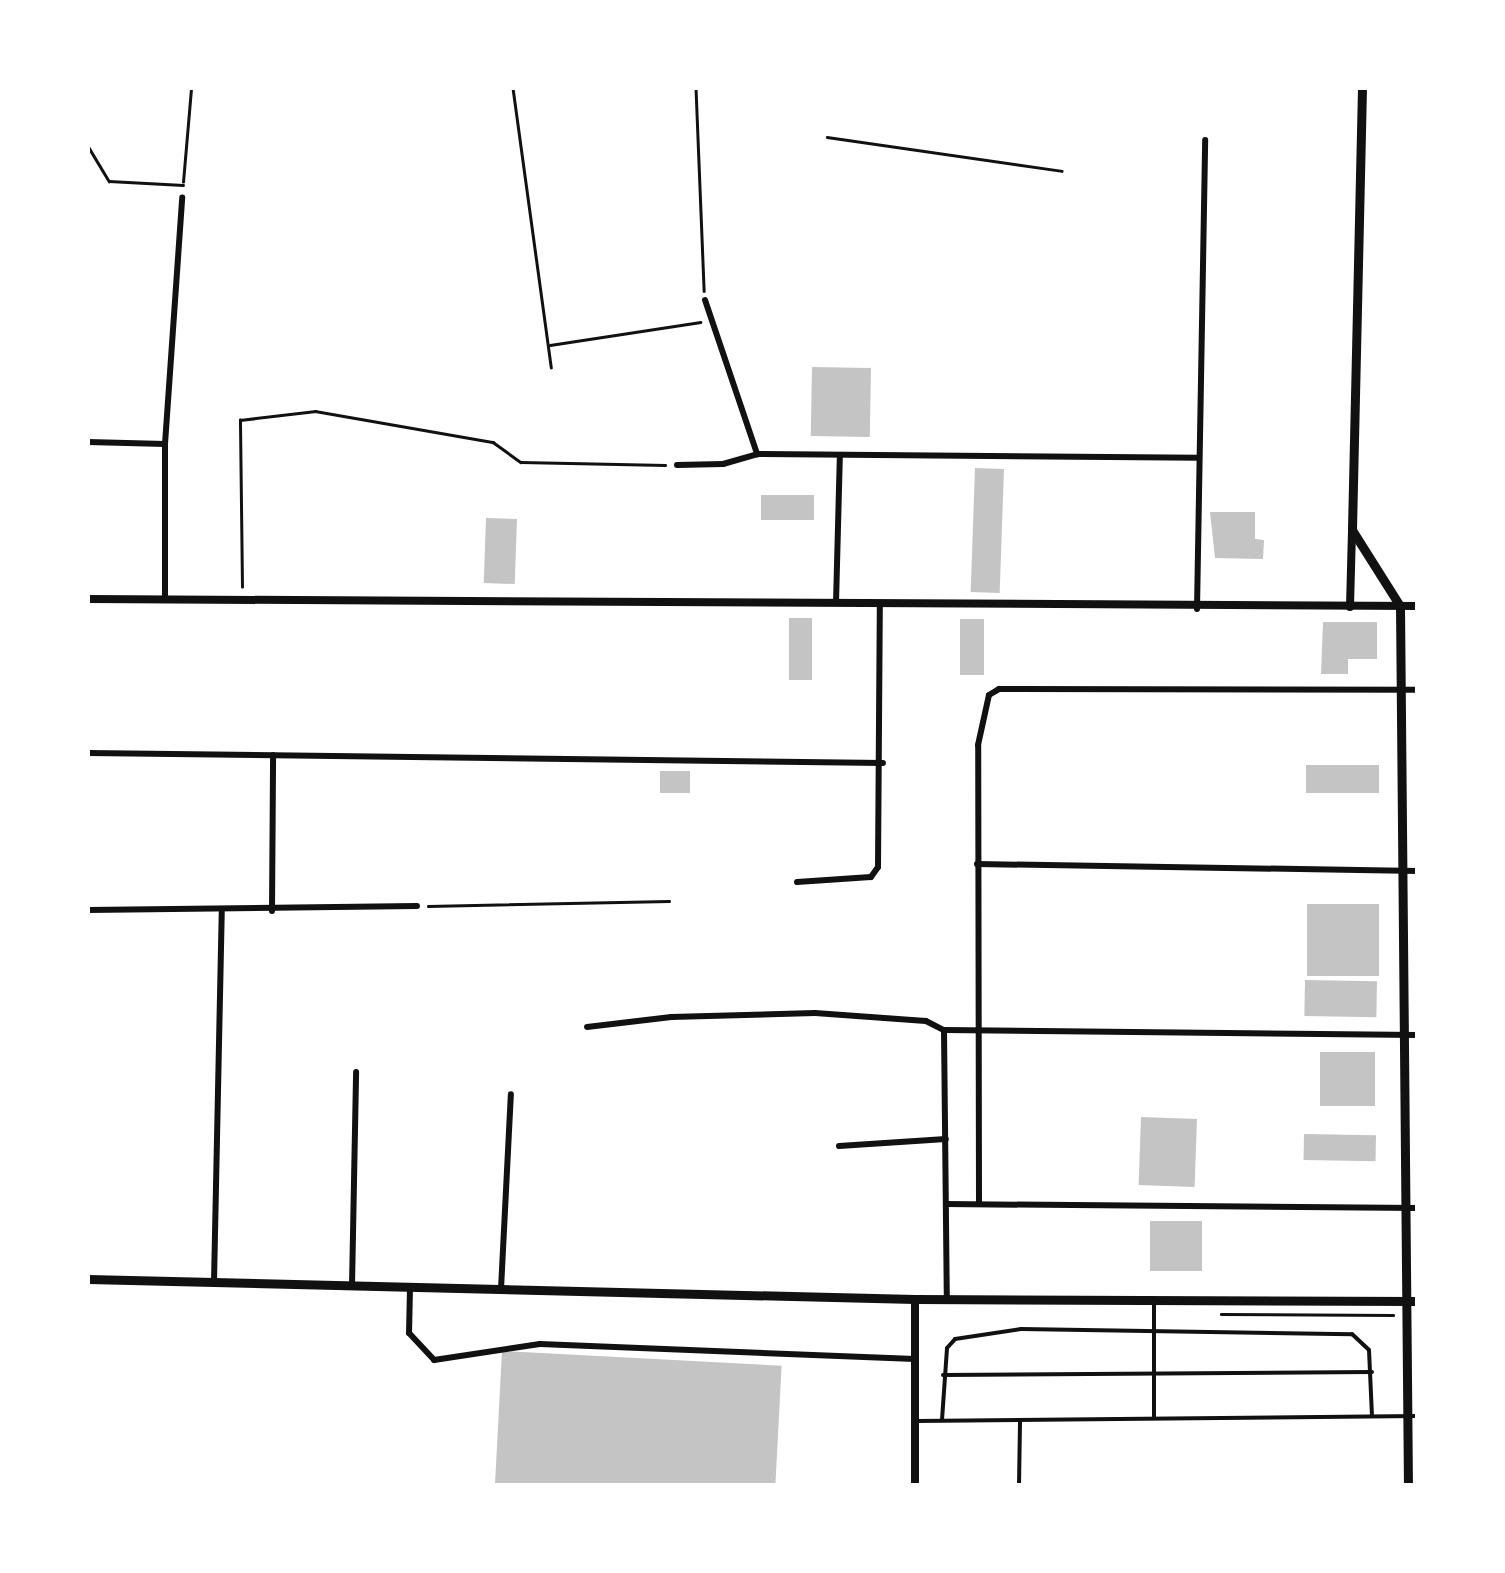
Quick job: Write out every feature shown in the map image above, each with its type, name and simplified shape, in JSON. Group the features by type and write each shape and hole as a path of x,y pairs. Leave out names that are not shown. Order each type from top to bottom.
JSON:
{"main road":[{"path":"1362,88 1352,530 1400,606 1405,1035 1413,1301 1413,1436 1408,1486"},
{"path":"88,1279 948,1300 1413,1301"}],"street":[{"path":"1197,609 1205,140"},
{"path":"165,599 165,444 182,198"},
{"path":"705,303 757,454"},
{"path":"88,442 165,444"},
{"path":"677,465 723,464 757,454 1199,458"},
{"path":"836,605 840,454"},
{"path":"1350,607 1352,530"},
{"path":"88,599 1197,609 1418,606"},
{"path":"797,882 871,877 879,862 883,764 880,606"},
{"path":"979,1204 979,723 989,696 999,690 1418,690"},
{"path":"88,753 883,764"},
{"path":"272,912 273,755"},
{"path":"978,864 1418,871"},
{"path":"88,910 272,912 417,906"},
{"path":"214,1282 222,912"},
{"path":"587,1028 671,1017 815,1013 926,1021 944,1030 1418,1035"},
{"path":"944,1030 948,1300"},
{"path":"352,1286 356,1072"},
{"path":"501,1289 511,1094"},
{"path":"840,1146 946,1139"},
{"path":"946,1204 1412,1208"},
{"path":"410,1287 409,1333 434,1360 540,1344 915,1359"},
{"path":"915,1299 915,1486"}],"lane":[{"path":"1154,1300 1154,1418"},
{"path":"942,1420 943,1374 955,1339 1021,1328 1352,1334 1369,1350 1372,1416"},
{"path":"943,1374 1372,1372"},
{"path":"915,1420 1413,1416"},
{"path":"1019,1486 1020,1420"}],"path":[{"path":"182,198 191,88"},
{"path":"513,88 552,366"},
{"path":"696,88 705,303"},
{"path":"828,137 1062,171"},
{"path":"88,146 110,181 183,185"},
{"path":"548,346 710,320"},
{"path":"242,599 240,420 315,411 493,442 521,462 677,465"},
{"path":"417,906 669,902"}],"building":[{"path":"812,367 871,368 870,437 811,436"},
{"path":"975,468 1004,469 1000,593 971,592"},
{"path":"761,495 814,495 814,520 761,520"},
{"path":"1210,512 1255,512 1255,539 1264,540 1263,559 1215,558"},
{"path":"486,518 517,519 515,584 484,583"},
{"path":"789,618 812,618 812,680 789,680"},
{"path":"960,619 984,619 984,675 960,675"},
{"path":"1323,622 1377,622 1377,659 1348,659 1348,674 1321,674"},
{"path":"1306,765 1379,765 1379,793 1306,793"},
{"path":"660,771 690,771 690,793 660,793"},
{"path":"1307,904 1379,904 1379,976 1307,976"},
{"path":"1305,980 1377,981 1376,1017 1304,1016"},
{"path":"1320,1052 1375,1052 1375,1106 1320,1106"},
{"path":"1141,1117 1197,1119 1195,1187 1139,1185"},
{"path":"1304,1134 1376,1135 1376,1161 1304,1160"},
{"path":"1150,1221 1202,1221 1202,1271 1150,1271"},
{"path":"502,1351 782,1366 775,1486 495,1486"}]}
